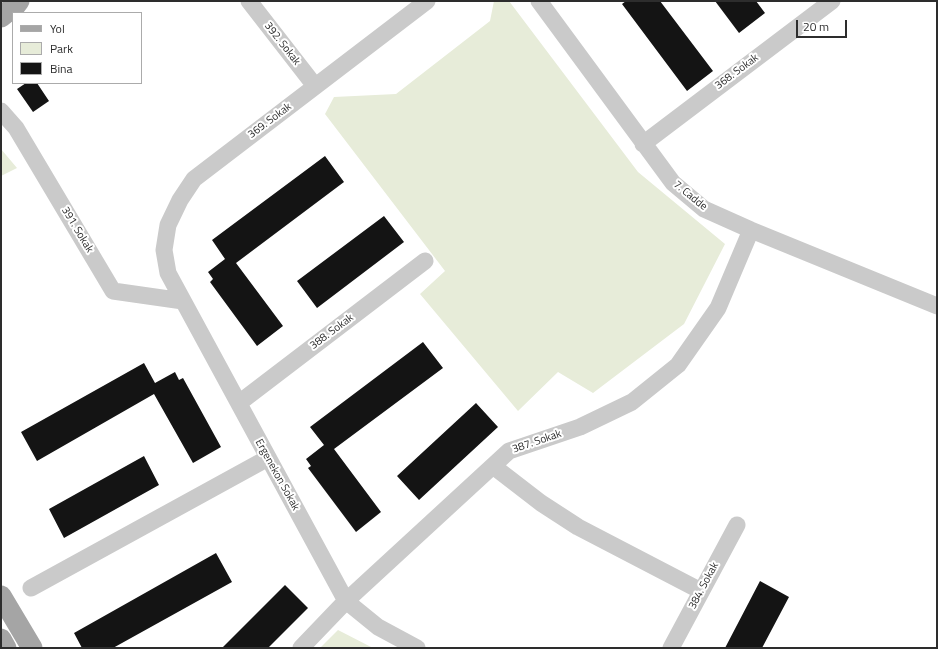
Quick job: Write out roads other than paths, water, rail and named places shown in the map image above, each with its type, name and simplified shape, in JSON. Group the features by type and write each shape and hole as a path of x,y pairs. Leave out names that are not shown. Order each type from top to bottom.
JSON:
{"main road":[{"path":"1,17 19,1"},
{"path":"1,596 32,648"},
{"path":"1,639 6,648"}],"street":[{"name":"392. Sokak","path":"249,1 315,86"},
{"name":"369. Sokak","path":"168,273 164,250 168,225 180,200 194,179 427,1"},
{"name":"7. Cadde","path":"539,1 673,184 704,209 751,230 937,306"},
{"name":"368. Sokak","path":"643,144 832,1"},
{"name":"391. Sokak","path":"1,111 16,128 113,291 183,301"},
{"name":"387. Sokak","path":"302,648 346,602 509,451 580,427 632,402 678,365 718,308 751,230"},
{"name":"388. Sokak","path":"239,403 425,261"},
{"name":"Ergenekon Sokak","path":"168,273 346,602 378,627 417,648"},
{"path":"31,588 268,458"},
{"path":"493,466 541,503 578,527 701,591"},
{"name":"384. Sokak","path":"671,648 737,525"}]}
